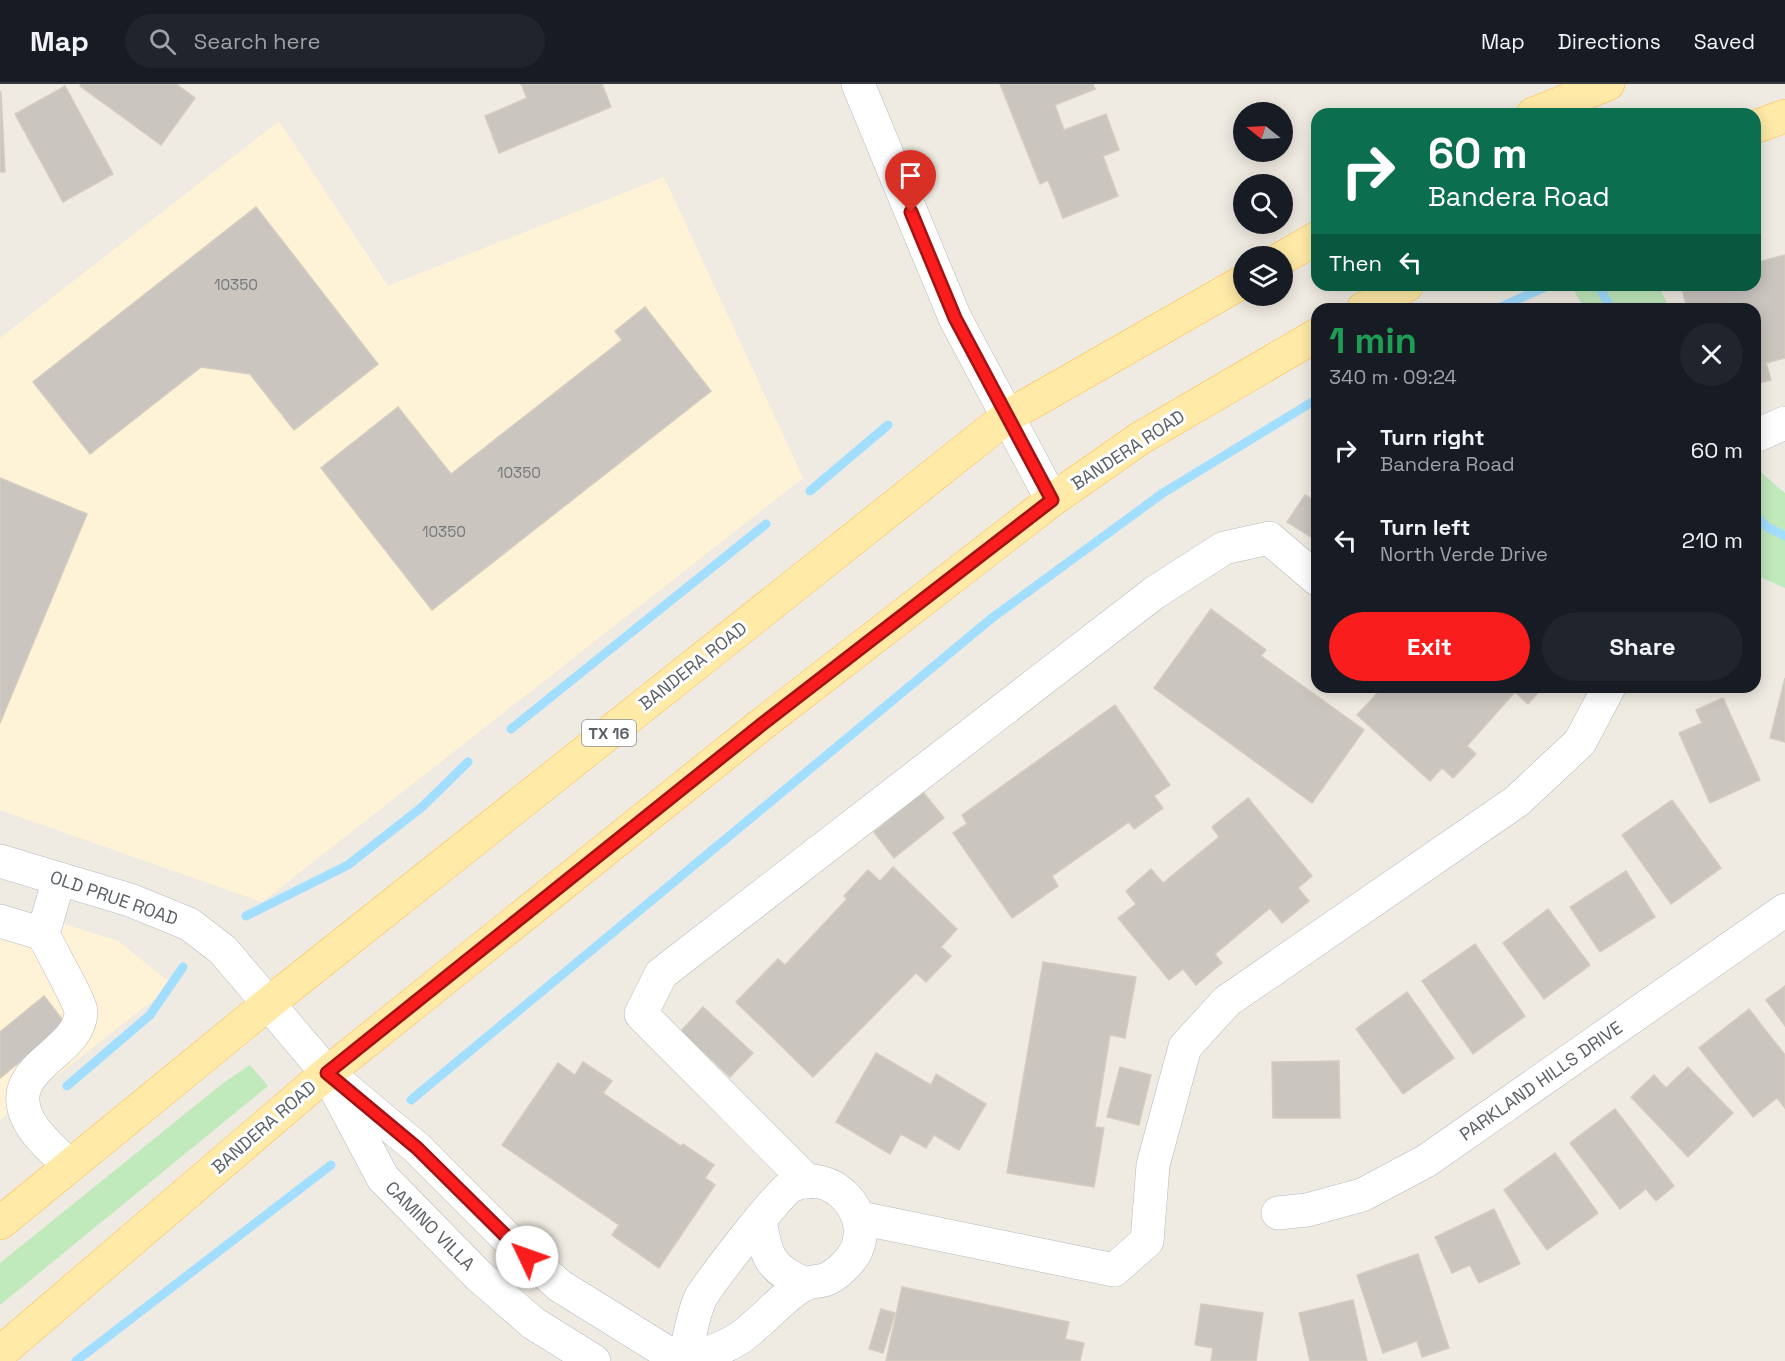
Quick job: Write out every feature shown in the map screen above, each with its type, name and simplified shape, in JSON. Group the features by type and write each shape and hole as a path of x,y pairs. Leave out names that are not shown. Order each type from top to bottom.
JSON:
{"main road":[{"path":"1548,108 1608,84"},
{"path":"1761,125 1785,116"},
{"path":"1293,252 1311,241"},
{"name":"BANDERA ROAD","path":"0,1222 268,1003 1008,416 1233,287"},
{"path":"1375,303 1396,291"},
{"name":"BANDERA ROAD","path":"0,1353 327,1073 752,733 1052,500 1139,439 1311,339"}],"street":[{"path":"858,84 955,318 1052,500"},
{"path":"1761,433 1785,423"},
{"path":"808,1182 641,1014 662,974 1154,593 1224,548 1269,538 1311,574"},
{"path":"860,1218 1114,1270 1147,1241 1153,1165 1185,1047 1227,1001 1517,801 1580,742 1606,693"},
{"name":"OLD PRUE ROAD","path":"0,861 130,900 189,924 222,950 327,1073"},
{"path":"59,879 43,934 82,1009 80,1027 69,1041 39,1064 26,1086 23,1104 30,1122 69,1166"},
{"name":"PARKLAND HILLS DRIVE","path":"1278,1213 1307,1210 1362,1195 1426,1161 1785,910"},
{"path":"0,921 43,934"},
{"path":"327,1073 417,1148 511,1242 560,1286 684,1361"},
{"name":"CAMINO VILLA","path":"327,1073 383,1178 479,1276 533,1323 594,1361"},
{"path":"818,1182 842,1192 854,1204 860,1218 860,1237 855,1252 843,1268 827,1279 805,1284 737,1340 684,1361 700,1299 775,1198 792,1186 818,1182"},
{"path":"760,1220 765,1249 773,1265 785,1276 805,1284"}],"shaded area":[{"path":"279,121 388,286 664,177 803,478 262,902 0,810 0,338"},
{"path":"0,904 118,941 173,985 0,1120"}],"green space":[{"path":"1574,291 1661,291 1667,303 1581,303"},
{"path":"1761,472 1785,493 1785,588 1761,578"},
{"path":"250,1065 268,1086 0,1305 0,1263 222,1084"}],"building":[{"path":"81,84 176,84 195,98 161,145 80,86"},
{"path":"521,84 602,84 611,107 499,153 485,116 527,98"},
{"path":"1000,84 1093,84 1095,89 1055,105 1064,130 1106,114 1119,150 1103,156 1118,196 1063,218 1048,180 1040,184"},
{"path":"65,86 113,174 63,202 15,114"},
{"path":"1,92 5,172 0,172"},
{"path":"256,207 378,364 294,430 250,374 201,367 90,454 33,382"},
{"path":"1785,255 1785,358 1766,363 1771,380 1761,382 1761,303 1686,303 1683,291 1761,291 1761,261"},
{"path":"645,307 711,391 432,610 321,468 398,407 451,474 622,340 615,331"},
{"path":"0,478 87,514 0,723"},
{"path":"1305,495 1311,498 1311,537 1287,522"},
{"path":"1211,609 1266,650 1261,656 1364,730 1312,803 1154,688"},
{"path":"1785,678 1785,742 1770,738"},
{"path":"1377,693 1514,693 1467,746 1476,754 1453,778 1442,768 1430,781 1357,715"},
{"path":"1516,693 1538,693 1528,704"},
{"path":"1723,698 1760,780 1710,803 1679,733 1702,723 1696,710"},
{"path":"1115,705 1170,785 1154,796 1163,808 1134,829 1129,822 1052,876 1058,886 1012,918 953,833 967,824 962,815"},
{"path":"923,792 944,818 894,858 874,832"},
{"path":"1248,798 1312,876 1298,888 1309,901 1282,923 1270,908 1215,954 1222,963 1196,985 1183,969 1169,980 1118,918 1136,904 1126,891 1151,869 1163,883 1219,837 1212,827"},
{"path":"1672,800 1721,868 1671,904 1622,835"},
{"path":"893,867 957,929 941,947 951,956 926,982 916,973 813,1077 736,1002 778,959 785,965 847,899 844,896 868,870 880,881"},
{"path":"1626,871 1655,917 1600,952 1570,907"},
{"path":"1548,909 1590,965 1544,999 1503,943"},
{"path":"1475,944 1525,1016 1473,1054 1422,981"},
{"path":"1043,962 1136,977 1125,1038 1110,1035 1095,1127 1104,1128 1094,1187 1007,1173"},
{"path":"1785,986 1785,1026 1766,1000"},
{"path":"1407,992 1454,1058 1403,1094 1356,1029"},
{"path":"44,996 66,1024 0,1078 0,1032"},
{"path":"703,1007 753,1053 730,1077 681,1031"},
{"path":"1749,1009 1785,1055 1785,1108 1777,1098 1753,1117 1699,1048"},
{"path":"876,1053 931,1085 936,1074 986,1104 959,1150 934,1135 926,1148 901,1134 890,1154 836,1122"},
{"path":"1339,1061 1340,1118 1273,1118 1272,1062"},
{"path":"583,1062 612,1081 603,1093 681,1146 683,1144 714,1165 705,1178 715,1185 659,1268 612,1235 619,1225 502,1145 558,1063 575,1075"},
{"path":"1120,1067 1151,1075 1139,1125 1107,1117"},
{"path":"1688,1067 1733,1113 1688,1157 1631,1097 1654,1075 1666,1088"},
{"path":"1615,1109 1674,1186 1656,1201 1646,1189 1620,1209 1570,1143"},
{"path":"1555,1153 1598,1213 1547,1250 1504,1190"},
{"path":"1494,1209 1520,1264 1479,1283 1470,1265 1452,1273 1435,1237"},
{"path":"1418,1254 1449,1348 1422,1357 1417,1341 1383,1353 1357,1275"},
{"path":"902,1287 1069,1322 1065,1339 1084,1343 1080,1361 886,1361"},
{"path":"1353,1300 1367,1361 1310,1361 1299,1313"},
{"path":"1201,1304 1263,1313 1256,1361 1211,1361 1213,1348 1195,1345"},
{"path":"881,1309 895,1313 883,1353 869,1349"}],"waterway":[{"path":"1510,303 1536,291"},
{"path":"1601,291 1608,303"},
{"path":"411,1100 992,618 1163,493 1311,403"},
{"path":"810,491 888,425"},
{"path":"1761,521 1767,527 1785,536"},
{"path":"511,729 766,524"},
{"path":"246,916 348,865 422,807 468,762"},
{"path":"67,1086 150,1015 183,967"},
{"path":"76,1361 331,1165"}],"route":[{"path":"527,1257 417,1148 327,1073 761,725 1052,500 955,318 911,212"}]}
